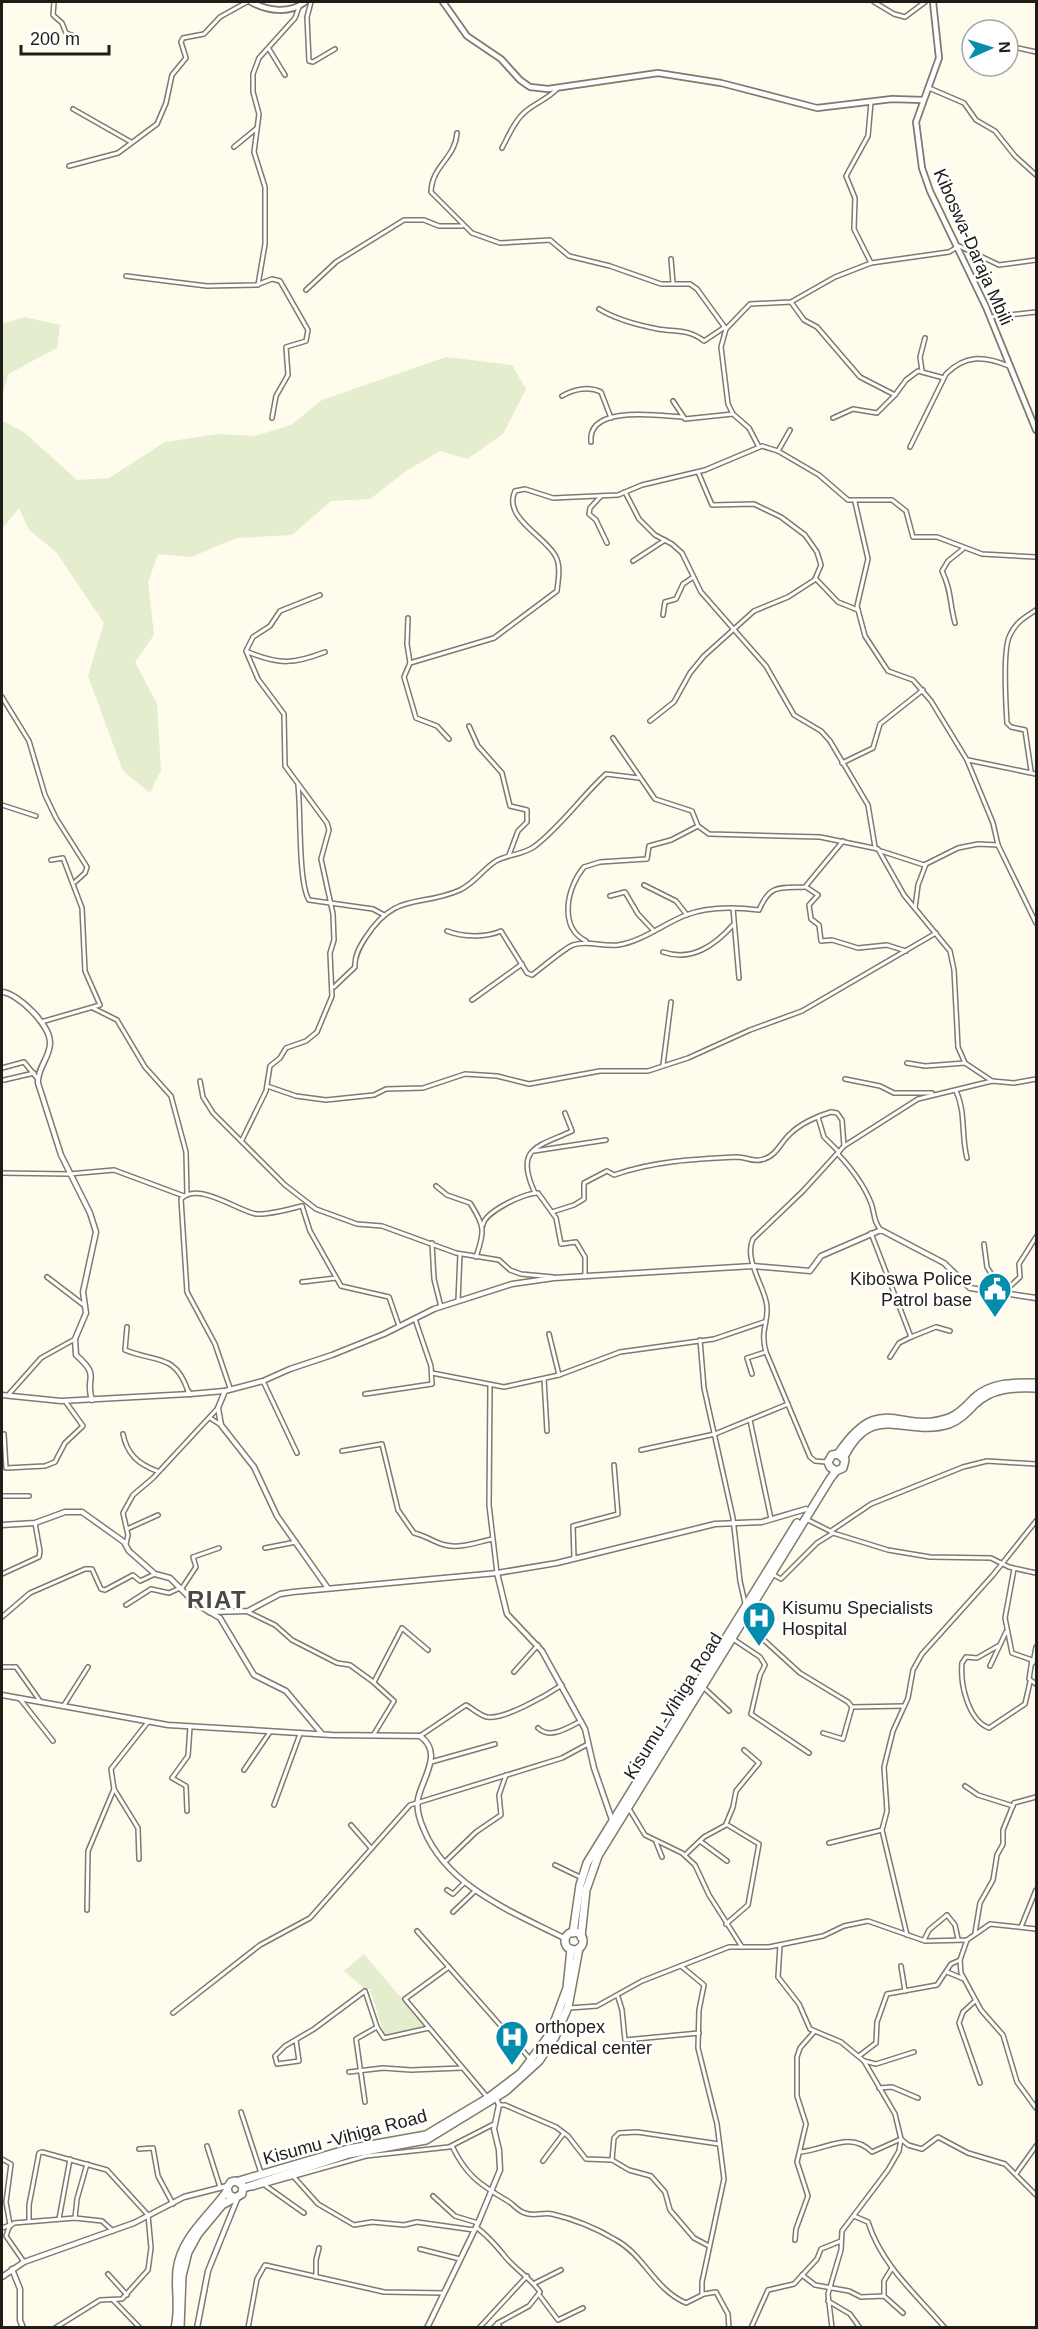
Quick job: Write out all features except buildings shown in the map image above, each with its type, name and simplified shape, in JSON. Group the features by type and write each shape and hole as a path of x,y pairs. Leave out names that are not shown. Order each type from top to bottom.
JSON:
{"highway":[{"path":"1036,1383 1009,1383 994,1386 980,1393 954,1416 942,1420 874,1419 860,1427 841,1455 843,1468 831,1467 830,1457 841,1455 855,1438 878,1424 949,1424 964,1416 991,1394 1011,1388 1036,1388"},
{"name":"Kisumu -Vihiga Road","path":"573,1933 582,1878 587,1863 831,1467"},
{"name":"Kisumu -Vihiga Road","path":"581,1937 585,1890 594,1864 805,1519 831,1467"},
{"path":"573,1933 581,1937 583,1944 579,1948 571,1949 566,1939 573,1933"},
{"name":"Kisumu -Vihiga Road","path":"246,2187 362,2151 423,2141 494,2100 518,2082 539,2061 555,2037 568,2007 579,1948"},
{"name":"Kisumu -Vihiga Road","path":"225,2188 234,2181 357,2147 422,2136 494,2100 532,2061 550,2034 563,2006 571,1949"},
{"path":"180,2328 182,2276 188,2252 209,2220 224,2203 236,2198 246,2187 239,2181"},
{"path":"175,2328 177,2269 183,2249 194,2229 225,2188 236,2198"}],"main road":[{"path":"249,2 275,10 299,6 305,2"},
{"path":"443,2 468,36 501,59 524,84 537,88 558,88 658,73 721,83 817,108 907,98 923,100"},
{"name":"Kiboswa-Daraja Mbili","path":"933,2 939,57 923,100 916,130 922,168 930,190 990,317 1036,430"}],"street":[{"path":"54,2 53,15 62,23 66,33 74,36"},
{"path":"69,166 118,153 160,121 170,79 187,56 181,42 183,38 205,33 220,16 249,2"},
{"path":"310,2 307,17 309,61 313,62 335,49"},
{"path":"874,2 904,17 926,2"},
{"path":"259,284 265,244 264,181 254,152 259,126 253,74 259,58 296,18 299,6"},
{"path":"1020,48 1036,52"},
{"path":"269,49 285,75"},
{"path":"502,148 517,120 527,110 547,100 558,88"},
{"path":"929,88 964,103 976,120 995,131 1007,147 1035,172"},
{"path":"871,102 868,136 846,176 855,198 854,229 872,263"},
{"path":"73,109 131,142"},
{"path":"234,147 259,126"},
{"path":"457,134 456,146 433,173 430,192 462,226 496,242 550,240 569,256 610,266 661,284 694,286 725,328 721,347 728,404 733,414 749,428 759,447"},
{"path":"306,290 336,262 404,220 424,219 439,226 462,226"},
{"path":"599,309 618,321 687,331 704,341 725,328 750,304 791,302 835,277 872,263 949,252 957,247 966,247 999,265 1036,260"},
{"path":"671,259 674,283"},
{"path":"126,276 207,286 259,284 272,279 280,281 308,330 306,341 286,347 288,375 276,396 272,418"},
{"path":"791,302 804,320 817,327 860,377 895,395"},
{"path":"990,317 1036,312"},
{"path":"922,371 920,357 925,338"},
{"path":"910,447 944,378 953,367 972,358 991,358 1011,367"},
{"path":"833,418 853,409 878,413 914,373 922,371 944,378"},
{"path":"562,396 572,390 597,390 601,392 611,418"},
{"path":"673,402 683,417"},
{"path":"591,442 591,434 596,425 611,418 631,414 690,419 733,414"},
{"path":"778,451 790,430"},
{"path":"410,663 494,638 557,591 559,566 556,556 514,510 515,491 520,488 553,498 601,496 625,492 642,485 699,472 759,447 778,451 819,475 843,498 855,502 883,498 892,500 906,511 913,537 937,537 963,549 998,556 1036,557"},
{"path":"650,721 674,702 690,673 704,656 754,612 788,597 815,579 821,565 806,535 760,505 711,505 699,472"},
{"path":"625,492 639,519 681,553 701,592 772,676 794,715 825,735 868,805 875,847"},
{"path":"601,496 589,514 597,520 607,543"},
{"path":"855,502 868,559 858,610 872,649 888,671 913,680 924,690 967,760 993,823 998,845 1036,923"},
{"path":"633,561 665,540"},
{"path":"955,623 950,607 951,590 942,571 948,561 963,549"},
{"path":"663,615 665,602 676,599 683,584 693,577"},
{"path":"815,579 830,591 838,602 858,610"},
{"path":"242,1140 267,1086 270,1066 286,1048 306,1041 317,1032 333,988 330,953 334,940 332,902 321,859 329,831 327,823 285,766 284,714 258,679 246,651 253,637 270,626 279,611 320,595"},
{"path":"1031,771 1025,730 1011,727 1007,723 1006,679 1010,634 1024,616 1036,610"},
{"path":"408,618 407,644 410,663 404,677 416,718 437,726 449,739"},
{"path":"246,651 278,662 299,662 325,652"},
{"path":"842,763 873,748 880,724 924,690"},
{"path":"2,697 29,741 45,795 56,818 87,867 85,873 74,882"},
{"path":"469,726 478,746 502,773 510,806 526,810 527,822 518,831 508,856"},
{"path":"613,738 656,798 692,812 698,825 714,836 765,834 843,840 875,847 916,864 926,864 958,848 978,844 998,845"},
{"path":"967,760 1031,771 1036,774"},
{"path":"333,988 355,967 355,958 363,942 384,915 416,900 459,890 478,879 494,862 535,846 606,774 640,778"},
{"path":"298,784 302,826 301,855 306,896 309,900 373,909 384,915"},
{"path":"2,805 36,816"},
{"path":"588,942 573,929 567,908 570,893 584,867 600,862 647,859 649,846 671,840 698,825"},
{"path":"805,887 843,840"},
{"path":"880,851 893,880 952,956 957,1043 965,1063 992,1081"},
{"path":"884,860 889,854"},
{"path":"41,1022 100,1005 85,971 83,911 74,882 63,858 51,860"},
{"path":"915,909 918,885 926,864"},
{"path":"644,885 676,902 687,915"},
{"path":"447,931 456,934 480,935 501,931 527,973 532,975 572,946 588,942 619,945 687,915 733,908 759,910 766,895 775,889 805,887 818,895 809,905 811,918 819,925 820,941 832,940 858,948 887,945 906,951"},
{"path":"610,896 625,892 638,914 654,931"},
{"path":"733,908 739,978"},
{"path":"663,952 684,954 707,949 733,925"},
{"path":"267,1086 296,1096 326,1100 374,1095 386,1089 423,1088 465,1074 497,1076 529,1084 600,1071 648,1071 688,1058 750,1030 802,1011 936,933"},
{"path":"472,1000 522,964"},
{"path":"2,992 15,996 41,1022 50,1045 35,1075"},
{"path":"663,1065 671,1002"},
{"path":"93,1008 117,1020 145,1067 171,1096 186,1152 185,1196 181,1204 187,1292 215,1344 230,1388"},
{"path":"2,1068 24,1062 35,1075 52,1131 96,1232 83,1292 85,1306 83,1321 75,1339 76,1355 86,1362 90,1372 92,1400"},
{"path":"908,1063 925,1066 965,1063"},
{"path":"4,1080 35,1075"},
{"path":"845,1079 880,1086 894,1093 934,1093 956,1091 992,1081 1014,1083 1036,1079"},
{"path":"200,1081 204,1101 229,1130 306,1203 340,1219 366,1226 379,1225 460,1254 499,1260 510,1270 521,1274 554,1278"},
{"path":"956,1091 962,1107 962,1133 967,1158"},
{"path":"831,1467 810,1457 766,1352 762,1337 767,1305 753,1266 751,1243 844,1146 910,1104 934,1093"},
{"path":"552,1212 579,1202 586,1194 585,1183 607,1171 614,1175 641,1166 691,1159 766,1159 772,1156 793,1131 831,1112 839,1114 842,1120 844,1146"},
{"path":"565,1113 572,1131 542,1143 533,1151 525,1167 535,1192 556,1219 561,1244 576,1242 584,1254 585,1276"},
{"path":"818,1117 824,1137 853,1170 870,1201 876,1225 881,1230 944,1263 970,1288 1036,1298"},
{"path":"533,1151 606,1140"},
{"path":"2,1173 69,1174 114,1170 185,1196 222,1199 256,1214 302,1206 306,1203"},
{"path":"436,1186 447,1195 470,1203 483,1225"},
{"path":"476,1257 485,1217 535,1192"},
{"path":"302,1206 310,1231 336,1278 346,1289 389,1297 400,1327"},
{"path":"2,1395 61,1401 225,1391 263,1381 400,1327 441,1307 496,1288 554,1278 753,1266 812,1270 821,1256 881,1230"},
{"path":"871,1233 911,1337"},
{"path":"1003,1293 1020,1277 1019,1264 1036,1237"},
{"path":"432,1243 434,1279 441,1307"},
{"path":"984,1244 987,1267 1003,1293"},
{"path":"458,1301 460,1254"},
{"path":"47,1277 85,1306"},
{"path":"302,1282 336,1278"},
{"path":"365,1394 429,1385 433,1382 415,1319"},
{"path":"432,1373 504,1387 559,1375 620,1352 727,1335 765,1322"},
{"path":"127,1327 124,1350 175,1366 182,1374 189,1392"},
{"path":"890,1357 899,1343 911,1337 936,1327 950,1331"},
{"path":"549,1334 559,1375"},
{"path":"9,1394 41,1358 75,1339"},
{"path":"700,1340 704,1388 734,1522 743,1602 746,1604"},
{"path":"752,1374 747,1358 766,1352"},
{"path":"544,1379 547,1431"},
{"path":"263,1381 297,1453"},
{"path":"490,1386 489,1471 492,1539 507,1614 538,1646 581,1721 612,1821"},
{"path":"126,1545 127,1529 123,1516 124,1508 133,1494 210,1418 218,1408 225,1391"},
{"path":"4,1434 6,1468 45,1466 55,1462 65,1443 83,1426 65,1401 61,1401"},
{"path":"641,1450 715,1434 788,1404"},
{"path":"218,1408 221,1425"},
{"path":"210,1418 221,1425 254,1467 273,1508 327,1587"},
{"path":"750,1420 771,1519"},
{"path":"123,1434 125,1447 141,1464 157,1471"},
{"path":"342,1451 382,1444 398,1510 414,1533 425,1535 443,1545 452,1546 492,1539"},
{"path":"772,1574 781,1579 817,1543 871,1504 963,1467 987,1461 1036,1464"},
{"path":"574,1558 573,1526 618,1514 614,1465"},
{"path":"2,1496 29,1496"},
{"path":"209,1612 246,1611 267,1603 280,1594 327,1587 432,1581 497,1573 574,1558 708,1525 762,1522 806,1509"},
{"path":"2,1525 35,1523 75,1510 116,1535 132,1554 155,1574 168,1577 182,1587 196,1604 221,1619 254,1675 286,1691 323,1735"},
{"path":"127,1529 158,1515"},
{"path":"805,1519 832,1532 888,1550 930,1557 987,1557 1014,1569 1036,1573"},
{"path":"2,1575 39,1557 35,1523"},
{"path":"907,1935 882,1830 887,1811 883,1783 885,1760 893,1731 908,1698 913,1670 922,1654 1036,1523"},
{"path":"265,1548 296,1542"},
{"path":"126,1605 151,1589 169,1593 182,1587 196,1568 193,1557 219,1548"},
{"path":"2,1617 30,1593 85,1569 92,1569 103,1590 133,1575 140,1581 155,1574"},
{"path":"1014,1569 1005,1609 1006,1632 1012,1653 1033,1663"},
{"path":"246,1611 274,1625 292,1640 337,1663 350,1665 374,1682 394,1702 374,1734"},
{"path":"743,1621 800,1673 849,1702 852,1707 843,1739 823,1733"},
{"path":"374,1682 402,1628 428,1650"},
{"path":"990,1666 1006,1632"},
{"path":"733,1639 760,1657 765,1665 760,1675 751,1714 809,1753"},
{"path":"514,1672 538,1646"},
{"path":"998,1646 977,1658 966,1657 961,1666 967,1701 983,1725 989,1728 1025,1704 1030,1682 1028,1672 1033,1663 1036,1647"},
{"path":"2,1667 16,1667 40,1701"},
{"path":"64,1705 88,1667"},
{"path":"1030,1682 1036,1684"},
{"path":"2,1695 148,1722 190,1727 323,1735 420,1736 466,1705 489,1717 516,1709 562,1685"},
{"path":"703,1688 729,1712"},
{"path":"19,1697 53,1741"},
{"path":"852,1707 904,1706"},
{"path":"538,1728 544,1733 550,1733 581,1721"},
{"path":"139,1859 138,1828 114,1790 110,1773 112,1767 148,1722"},
{"path":"187,1811 186,1786 172,1779 188,1756 190,1727"},
{"path":"244,1770 270,1732"},
{"path":"274,1805 300,1734"},
{"path":"420,1736 430,1747 431,1762 418,1801 424,1831 446,1861 475,1892 566,1939"},
{"path":"431,1762 495,1744"},
{"path":"173,2013 260,1945 310,1918 406,1809 418,1801 444,1793 458,1792 562,1758 589,1744"},
{"path":"685,1855 700,1841 726,1825 736,1791 759,1763 744,1750"},
{"path":"446,1861 476,1832 501,1815 499,1795 506,1775"},
{"path":"965,1786 978,1795 1013,1806"},
{"path":"87,1910 88,1851 114,1790"},
{"path":"975,1933 980,1903 993,1880 997,1856 1002,1846 1003,1830 1013,1806 1017,1800 1036,1797"},
{"path":"628,1807 645,1835 685,1855 695,1865 709,1896 742,1947"},
{"path":"351,1825 371,1848"},
{"path":"726,1825 759,1843 748,1905 726,1924"},
{"path":"829,1843 882,1830"},
{"path":"656,1841 662,1857"},
{"path":"700,1841 727,1861"},
{"path":"555,1865 582,1878"},
{"path":"447,1890 453,1894 464,1882"},
{"path":"1021,1927 1036,1890"},
{"path":"453,1912 475,1892"},
{"path":"924,1940 929,1930 947,1914 955,1925 958,1939"},
{"path":"568,2007 590,2008 618,1997 642,1982 723,1948 780,1945 823,1936 844,1926 863,1922 873,1922 924,1940 968,1941"},
{"path":"1036,1929 990,1924 975,1933 968,1941 960,1960 959,1969 975,2001 1003,2035 1017,2082 1036,2108"},
{"path":"417,1931 532,2061"},
{"path":"780,1945 778,1977 799,2004 814,2032 834,2038 864,2061 895,2114 901,2139 898,2151 888,2170 844,2227 828,2301 832,2328"},
{"path":"859,2056 876,2043 877,2022 885,1995 937,1985 951,1964 960,1960"},
{"path":"680,1966 704,1985 699,2010 698,2048 719,2144 724,2179 702,2282 702,2294"},
{"path":"901,1966 905,1991"},
{"path":"449,1967 405,1997 462,2068 494,2100 564,2133 586,2159 612,2160 629,2170 651,2176 664,2192 670,2210 694,2238 709,2246"},
{"path":"947,1972 964,1979"},
{"path":"296,2040 299,2061 277,2064 275,2055 296,2040 365,1991 377,2027 386,2038 429,2028"},
{"path":"618,1997 622,2010 625,2040 699,2033"},
{"path":"975,2001 963,2012 959,2023 980,2083"},
{"path":"365,2102 356,2037 377,2027"},
{"path":"795,2240 796,2229 808,2196 797,2162 806,2124 797,2096 797,2057 800,2048 814,2032"},
{"path":"864,2061 876,2064 914,2052"},
{"path":"350,2072 383,2068 411,2070 462,2068"},
{"path":"879,2088 892,2086 918,2098"},
{"path":"427,2328 476,2227 501,2162 494,2124 494,2100"},
{"path":"241,2112 261,2175"},
{"path":"246,2187 266,2186 293,2176 373,2155 452,2146 494,2124"},
{"path":"612,2160 614,2138 619,2133 637,2132 719,2144"},
{"path":"543,2161 564,2133"},
{"path":"901,2139 908,2145 925,2148 938,2137 981,2158 1000,2162 1016,2174 1036,2195"},
{"path":"800,2152 851,2140 865,2145 873,2152 901,2139"},
{"path":"898,2151 908,2145"},
{"path":"2,2277 24,2262 112,2231 184,2197 225,2188 207,2146"},
{"path":"452,2146 478,2184 524,2213 551,2213 579,2220 619,2241 634,2253 653,2279 676,2299 688,2303 702,2294 715,2291 728,2314 729,2328"},
{"path":"1016,2174 1036,2146"},
{"path":"140,2149 153,2148 158,2175 173,2204"},
{"path":"29,2221 29,2205 39,2153 107,2170 148,2215 151,2248 148,2270 127,2295 113,2300 105,2299 94,2302 55,2328"},
{"path":"2,2159 11,2164 6,2202 10,2224 7,2239 24,2262"},
{"path":"59,2218 70,2159"},
{"path":"75,2218 77,2199 87,2164"},
{"path":"293,2176 318,2204 354,2225 373,2222 404,2225 417,2222 476,2227"},
{"path":"266,2186 304,2213"},
{"path":"433,2196 454,2216 476,2227 497,2243 504,2256 535,2283 540,2296 558,2320 583,2308"},
{"path":"197,2328 208,2271 236,2198"},
{"path":"854,2216 868,2222 881,2252 904,2286 926,2305 945,2328"},
{"path":"2,2228 10,2224 29,2221 75,2218 102,2221 112,2231"},
{"path":"752,2328 768,2290 791,2286 817,2259 821,2249 841,2241"},
{"path":"316,2277 319,2248"},
{"path":"420,2249 460,2259"},
{"path":"248,2328 253,2296 263,2266 384,2292 444,2293"},
{"path":"884,2296 884,2281 892,2268"},
{"path":"12,2269 20,2289 20,2319 23,2328"},
{"path":"535,2283 561,2270"},
{"path":"108,2274 127,2295"},
{"path":"802,2275 811,2284 851,2291 861,2297 884,2296 903,2313"},
{"path":"479,2328 527,2277"},
{"path":"493,2328 522,2311 540,2296"},
{"path":"113,2300 140,2328"},
{"path":"828,2301 850,2314 860,2328"},
{"path":"498,2323 500,2328"}],"green space":[{"path":"25,317 60,325 57,348 8,374 2,399 2,324"},
{"path":"446,357 512,365 526,389 503,434 467,459 440,451 406,471 370,499 331,501 292,535 237,538 191,557 158,554 148,582 154,635 135,662 157,704 161,770 150,793 123,771 88,676 104,623 56,552 29,530 19,508 2,529 2,421 24,432 77,480 109,478 165,442 219,434 255,436 291,425 322,400"},
{"path":"364,1954 425,2026 385,2037 370,1989 365,1989 344,1971"}],"place":[{"name":"Kiboswa Police Patrol base","path":"995,1318"},
{"name":"Kisumu Specialists Hospital","path":"759,1647"},
{"name":"orthopex medical center","path":"512,2066"}],"district":[{"name":"RIAT","path":"217,1599"}]}
